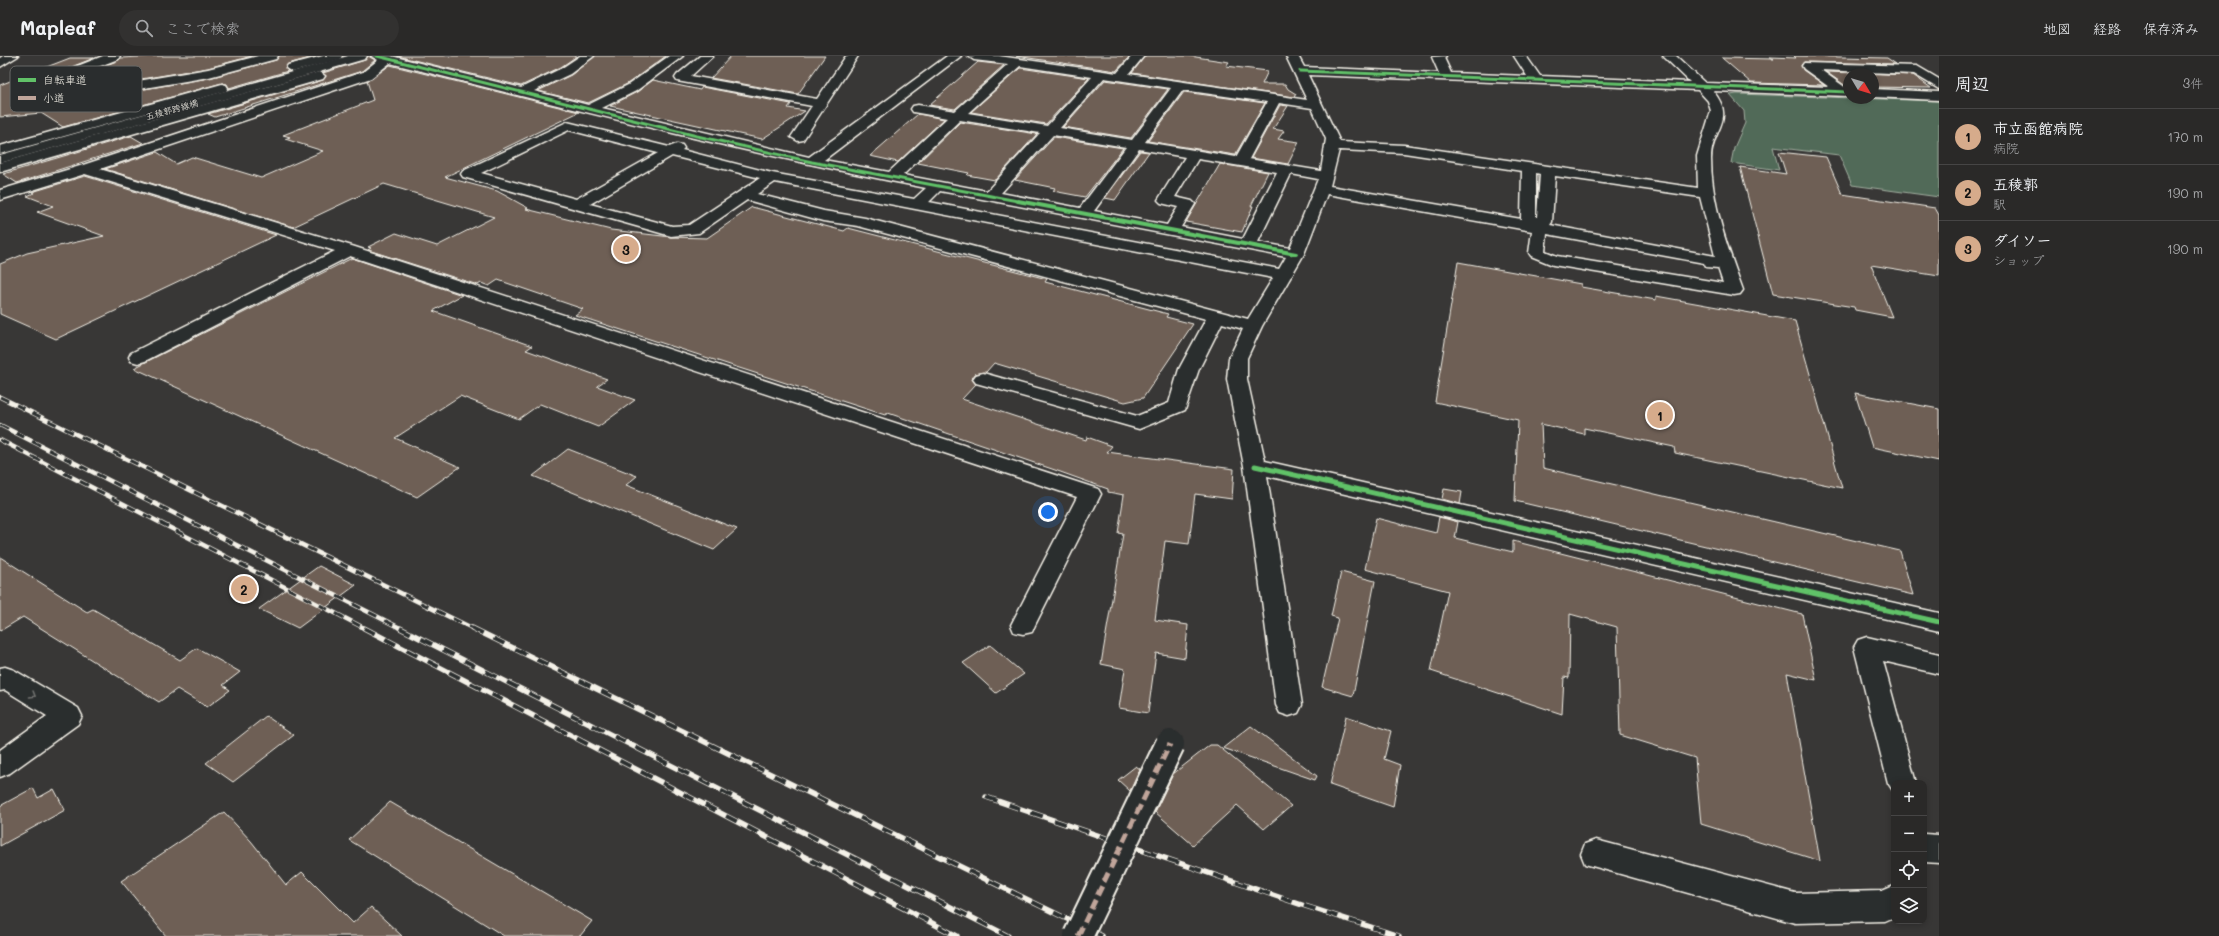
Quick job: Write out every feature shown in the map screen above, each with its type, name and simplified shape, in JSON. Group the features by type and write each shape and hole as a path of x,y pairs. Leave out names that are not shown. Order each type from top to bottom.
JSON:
{"street":[{"path":"0,63 12,56"},
{"path":"90,66 114,56"},
{"path":"142,84 209,73 272,56"},
{"path":"142,112 340,58 361,56"},
{"path":"521,93 566,71 588,56"},
{"path":"588,110 632,88 677,56"},
{"path":"707,56 681,78 820,103"},
{"path":"798,137 852,56"},
{"path":"812,162 955,56"},
{"path":"1120,77 1138,56"},
{"path":"1440,56 1438,57 1446,77"},
{"path":"1520,56 1537,81"},
{"path":"1548,170 1544,222 1540,233 1537,253 1553,260 1734,290 1725,263 1707,194 1703,156 1708,137 1718,112 1717,105 1702,87 1669,56"},
{"path":"0,194 85,169 367,75 382,57"},
{"path":"0,168 382,57 588,110 812,162 1296,254"},
{"path":"979,57 1317,105"},
{"name":"五稜郭跨線橋","path":"0,159 340,58"},
{"path":"891,178 957,116 1018,62"},
{"path":"1296,64 1446,77 1843,92"},
{"path":"1289,705 1255,466 1237,379 1238,358 1253,326 1296,254 1321,190 1333,146 1333,139 1296,64"},
{"path":"1843,90 1808,66 1862,68"},
{"path":"1879,69 1917,70 1939,85"},
{"path":"991,196 1101,74"},
{"path":"1084,214 1179,86"},
{"path":"1879,93 1939,96"},
{"path":"1240,162 1275,99"},
{"path":"918,109 1286,169 1321,190 1540,233 1681,253 1725,263"},
{"path":"0,150 140,112"},
{"path":"772,177 693,230 671,231 468,174 567,126 772,177 1284,275"},
{"path":"577,205 697,136"},
{"path":"1333,146 1404,149 1707,194"},
{"path":"1172,230 1187,204 1166,200 1194,154"},
{"path":"1529,168 1528,218 1540,233"},
{"path":"85,169 349,250 1090,494 1023,624"},
{"path":"1248,245 1286,169"},
{"path":"917,204 937,186"},
{"path":"744,195 822,216 860,221 1253,326"},
{"path":"1133,245 1146,225"},
{"path":"138,357 349,250"},
{"path":"983,379 1139,423 1178,406 1189,369 1217,316"},
{"path":"1255,466 1939,622"},
{"path":"1901,780 1867,647 1939,664"},
{"path":"0,681 5,678 68,716 0,765"},
{"path":"1078,936 1170,744"},
{"path":"1927,848 1939,849"},
{"path":"1596,854 1795,908 1885,906 1891,903"}],"green space":[{"path":"1730,95 1843,98 1843,104 1879,104 1879,99 1939,101 1939,197 1852,185 1839,155 1773,147 1779,170 1731,163 1734,148 1745,123 1744,111"}],"building":[{"path":"159,56 252,56 208,68 142,79 142,66 104,66 121,58"},
{"path":"279,56 317,56 288,64 285,68 288,71 229,88 227,84 222,83 142,105 142,89 209,78 276,60"},
{"path":"368,56 375,60 362,71 215,117 208,114 323,80 326,76 323,73 365,60"},
{"path":"397,56 577,56 561,67 521,86"},
{"path":"595,56 666,56 627,84 588,103 538,91 571,75"},
{"path":"731,56 825,56 798,94 711,78"},
{"path":"1016,56 1130,56 1116,71"},
{"path":"1145,56 1189,56 1229,62 1226,66 1268,71 1262,84 1285,84 1288,89 1296,94 1294,97 1132,73"},
{"path":"1794,56 1887,58 1896,64 1804,62 1801,65 1803,70 1824,85 1751,83 1722,58 1796,58"},
{"path":"70,58 94,58 74,66 49,66"},
{"path":"978,62 1004,65 955,109 929,105"},
{"path":"390,65 579,112 445,177 497,191 528,208 526,209 611,230 671,237 707,238 752,207 844,231 848,228 1047,279 1045,282 1168,314 1166,317 1193,324 1143,398 1125,402 994,363 986,372 975,374 972,379 976,384 962,399 1086,440 1087,437 1112,446 1107,452 1234,469 1232,499 1195,494 1189,544 1165,541 1155,620 1188,625 1185,658 1156,653 1148,713 1119,708 1125,669 1101,664 1123,534 1118,533 1124,495 1108,492 1108,489 888,413 885,415 575,315 583,309 498,280 489,286 481,283 478,285 368,250 371,248 368,247 396,233 437,246 494,217 384,184 293,227 105,169 157,152 176,164 192,157 261,178 323,151 285,139 290,137 283,135 373,100 367,81"},
{"path":"1020,68 1089,78 1046,124 971,112"},
{"path":"1826,72 1843,73 1843,84"},
{"path":"1879,74 1913,75 1931,88 1879,87"},
{"path":"653,80 700,90 702,87 791,104 788,108 805,111 762,139 610,106 637,92"},
{"path":"1105,80 1168,89 1131,138 1063,127"},
{"path":"10,81 10,112 117,112 63,127 41,113 0,117 0,85"},
{"path":"1184,92 1265,103 1235,155 1148,141"},
{"path":"1280,105 1288,106 1273,129 1284,131 1278,139 1299,142 1288,164 1251,158"},
{"path":"918,114 944,119 898,162 870,156"},
{"path":"960,122 1037,134 995,180 967,175 969,173 918,163"},
{"path":"131,136 143,143 17,183 3,174"},
{"path":"1054,137 1123,148 1085,197 1053,191 1055,188 1015,180"},
{"path":"1140,151 1149,152 1115,200 1105,198"},
{"path":"1779,152 1826,157 1842,194 1935,208 1939,215 1939,276 1871,265 1892,317 1855,310 1854,307 1773,294 1740,167 1786,174"},
{"path":"1220,164 1268,172 1251,206 1253,206 1242,232 1186,222"},
{"path":"85,176 276,235 56,339 0,314 0,264 27,253 104,236 37,212 53,206 27,196 34,193 32,192"},
{"path":"352,258 462,295 433,311 532,346 526,350 607,379 597,386 635,400 598,427 540,404 519,419 460,396 395,438 460,467 417,497 134,368"},
{"path":"1458,262 1581,284 1581,287 1656,300 1656,296 1795,321 1842,488 1675,453 1674,447 1584,428 1584,434 1541,424 1543,468 1900,551 1913,595 1515,501 1518,420 1435,402"},
{"path":"1855,393 1939,409 1939,461 1872,447"},
{"path":"568,449 637,476 626,485 737,529 714,550 533,476"},
{"path":"1444,489 1462,492 1460,504 1442,499"},
{"path":"1439,517 1458,522 1455,538 1513,552 1513,541 1802,614 1816,680 1787,673 1820,861 1701,824 1695,758 1620,735 1617,627 1570,614 1569,678 1564,677 1562,714 1431,671 1448,591 1365,569 1376,518 1436,533"},
{"path":"0,557 87,612 93,609 180,660 197,648 240,672 223,685 230,690 207,707 177,689 159,702 23,617 0,631"},
{"path":"319,566 356,585 298,628 259,609"},
{"path":"1341,572 1375,581 1353,696 1322,687 1338,618 1331,616"},
{"path":"990,645 1024,674 996,693 963,663"},
{"path":"266,716 294,735 233,782 206,763"},
{"path":"1346,716 1391,731 1384,759 1400,765 1393,807 1330,785"},
{"path":"1251,726 1317,776 1315,780 1223,748"},
{"path":"1210,745 1217,745 1291,806 1264,829 1237,805 1193,845 1155,812 1173,774"},
{"path":"1136,766 1140,769 1130,791 1118,780"},
{"path":"33,788 38,798 54,789 65,810 0,846 0,806"},
{"path":"390,802 592,921 580,936 504,936 349,840"},
{"path":"224,812 251,841 286,885 302,872 353,923 371,907 402,936 166,936 121,881"}],"railway":[{"path":"0,397 474,629"},
{"path":"0,425 402,629"},
{"path":"0,440 366,629"},
{"path":"364,628 957,936"},
{"path":"400,628 1008,936"},
{"path":"472,628 1102,936"},
{"path":"986,797 1302,905 1399,936"}],"marked path":[{"path":"1078,936 1170,744"}],"cycle path":[{"path":"377,56 697,136 812,162 1296,254"},
{"path":"1300,71 1843,92"},
{"path":"1255,466 1939,622"}],"place":[{"name":"ダイソー","path":"626,249"},
{"name":"市立函館病院","path":"1660,415"},
{"name":"五稜郭","path":"244,589"}]}
